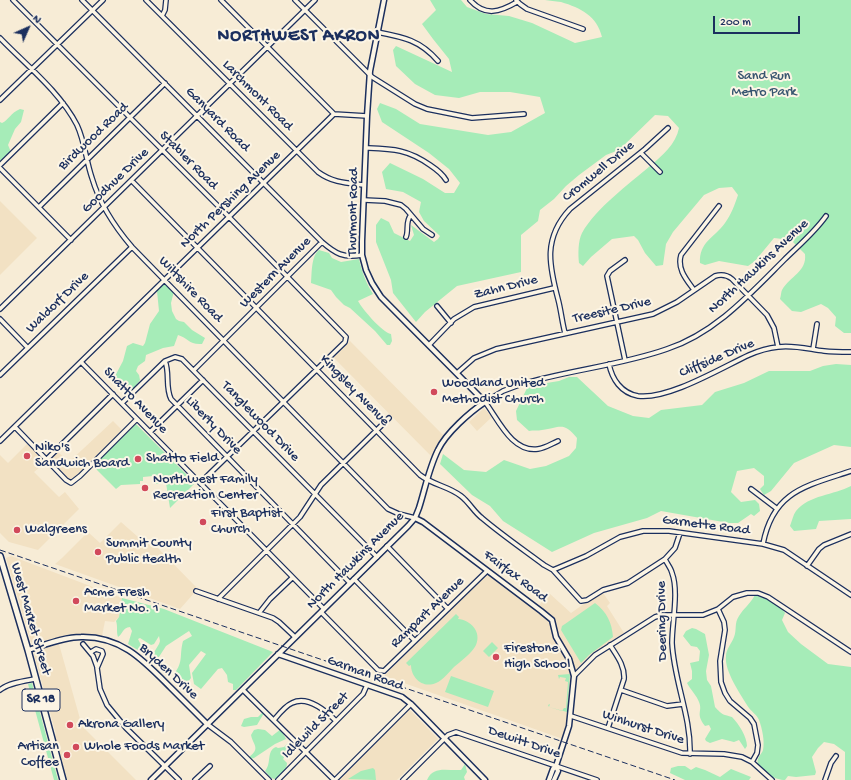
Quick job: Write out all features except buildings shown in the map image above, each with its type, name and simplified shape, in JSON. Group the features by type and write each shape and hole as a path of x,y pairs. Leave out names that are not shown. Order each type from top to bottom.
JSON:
{"main road":[{"name":"West Market Street","path":"0,556 28,650 63,780"}],"street":[{"name":"Stabler Road","path":"13,0 345,336 345,342 317,369"},
{"name":"Ganyard Road","path":"82,0 322,242 334,252 349,257 362,255"},
{"path":"0,100 103,0"},
{"name":"Larchmont Road","path":"146,0 318,172 339,182 364,185"},
{"path":"162,16 165,10 166,0"},
{"path":"221,0 334,114 367,116"},
{"path":"295,0 370,75 408,100 427,109 472,118 524,114"},
{"name":"Goodhue Drive","path":"0,309 163,151 315,0"},
{"name":"Thurmont Road","path":"384,0 370,75 367,116 362,255 368,275 377,291 485,402 511,439 522,447 529,449 538,449 558,441"},
{"path":"470,0 480,8 494,12 504,10 516,1 527,9 583,29"},
{"path":"377,32 413,40 425,48 438,61"},
{"name":"Wiltshire Road","path":"0,38 63,103 80,134 95,189 104,208 115,226 132,247 388,509 398,514 415,518"},
{"name":"Birdwood Road","path":"38,207 165,83"},
{"path":"63,103 0,166 71,240"},
{"name":"North Pershing Avenue","path":"0,442 334,114"},
{"name":"Cromwell Drive","path":"566,333 554,288 550,264 552,240 559,222 573,206 641,153 668,128"},
{"path":"366,148 400,150 409,153 419,157 438,170 446,180"},
{"path":"641,153 660,172"},
{"name":"Kingsley Avenue","path":"132,180 376,430 428,481 452,490 460,495 477,514 489,524 553,570 581,601 603,590 623,585 665,559"},
{"path":"364,200 392,202 401,205 423,229 432,235"},
{"path":"694,290 681,271 679,265 681,255 719,206"},
{"path":"406,237 407,221 411,215"},
{"name":"North Hawkins Avenue","path":"151,780 415,518 437,452 445,439 467,416 485,402 503,391 524,383 666,350 696,336 721,320 749,296 826,216"},
{"name":"Western Avenue","path":"194,370 322,242"},
{"name":"Waldorf Drive","path":"0,376 132,247"},
{"path":"625,260 610,271 607,276 625,360"},
{"name":"Treesite Drive","path":"457,373 470,361 489,351 653,314 666,308 720,274 728,276 732,279 767,315 771,321 778,347"},
{"name":"Zahn Drive","path":"429,344 450,323 474,307 554,288"},
{"path":"437,306 450,323"},
{"path":"0,319 28,348"},
{"path":"813,349 817,324"},
{"name":"Cliffside Drive","path":"609,364 611,374 622,389 636,396 652,395 692,382 750,355 778,347 798,346 813,349 851,352"},
{"name":"Tanglewood Drive","path":"165,361 170,358 179,357 184,360 377,557"},
{"path":"122,403 165,361"},
{"name":"Liberty Drive","path":"165,361 168,369 169,394 177,406 350,583"},
{"name":"Shatto Avenue","path":"81,362 266,550 378,670 384,671"},
{"path":"200,483 317,369"},
{"path":"150,432 203,380"},
{"path":"46,460 113,394"},
{"path":"218,599 293,524 321,485 389,418"},
{"path":"15,427 46,460 67,481 71,483 137,419"},
{"path":"763,544 769,521 776,508 794,492 851,470"},
{"path":"751,489 776,508"},
{"name":"Fairfax Road","path":"415,518 423,522 552,620 556,637 570,662 574,676"},
{"name":"Garnette Road","path":"553,570 586,556 608,543 630,534 658,531 763,544 784,550 851,595"},
{"path":"665,559 675,548 680,533"},
{"path":"807,566 819,549 824,545 851,534"},
{"path":"387,546 448,609"},
{"name":"Deering Drive","path":"665,559 672,571 674,579 672,645 675,670 687,715 690,736 690,754"},
{"name":"Rampart Avenue","path":"384,671 487,571"},
{"path":"259,613 270,599 292,578"},
{"path":"354,579 415,641"},
{"path":"196,591 259,613 279,622 295,637"},
{"path":"549,780 553,769 556,766 570,726 574,676 591,658 655,617 662,615 697,616 718,609 737,596 747,593 762,594 780,604 851,652"},
{"path":"718,609 724,622 725,630 720,661 721,682 730,701 750,718 754,724 758,745 757,753 752,762"},
{"name":"Bryden Drive","path":"28,650 80,637 102,639 117,644 132,652 145,662 207,724 231,742 270,780"},
{"path":"84,644 91,652 96,662 100,689 107,705 126,728 179,780"},
{"path":"608,728 624,679 624,669 610,645"},
{"path":"91,652 96,649 102,651 103,654 97,668"},
{"name":"Garman Road","path":"278,654 402,697 444,738 482,779"},
{"path":"0,690 3,687 35,678"},
{"name":"Idlewild Street","path":"278,780 363,694 367,685"},
{"path":"243,690 335,780 410,704"},
{"path":"621,690 667,706 683,704"},
{"path":"274,720 290,704 300,701 321,707 336,721"},
{"name":"Winhurst Drive","path":"571,716 682,753 729,754 742,757 752,762 772,780"},
{"name":"Dewitt Drive","path":"444,738 456,732 598,780"},
{"path":"403,780 444,738"},
{"path":"825,780 831,763 836,756"},
{"path":"195,780 210,766"},
{"path":"554,780 558,771 556,766"}],"shaded area":[{"path":"0,201 37,238 0,275"},
{"path":"350,341 446,438 434,459 333,357"},
{"path":"484,408 492,417 477,431 469,422"},
{"path":"113,421 123,431 71,481 50,460 57,451 69,462"},
{"path":"28,443 46,462 34,472 59,497 65,492 79,509 38,550 9,542 0,533 0,455 8,463"},
{"path":"121,522 146,544 150,540 196,587 195,592 180,609 55,564 88,532 100,543"},
{"path":"11,556 122,598 119,617 114,622 105,621 102,636 70,634 33,644 31,642 6,558"},
{"name":"Firestone High School","path":"488,573 536,609 549,593 571,613 598,594 603,593 610,603 607,606 624,633 593,654 578,670 575,670 572,675 569,720 563,739 384,676"},
{"path":"59,644 82,726 136,780 63,780 51,736 56,734 34,654 36,651"},
{"path":"409,709 438,739 397,780 339,780"}],"green space":[{"name":"Sand Run Metro Park","path":"430,0 461,0 467,7 486,14 509,16 532,23 575,43 602,37 600,30 592,18 575,7 561,2 545,0 851,0 851,333 844,333 835,326 836,317 828,308 821,304 801,312 792,311 780,299 785,285 801,270 805,260 805,254 791,240 774,238 755,261 748,266 719,261 705,265 700,263 700,256 705,245 725,223 733,209 738,195 732,187 719,188 704,195 673,232 666,244 663,265 656,266 634,236 612,239 583,266 579,263 578,252 580,240 582,233 588,224 613,197 664,154 675,139 679,128 668,116 655,115 619,150 606,155 579,175 540,210 538,221 521,235 521,272 457,286 425,312 416,322 393,293 391,280 376,242 376,225 381,218 389,222 394,233 410,241 414,235 411,225 434,242 440,236 424,221 419,212 421,202 403,192 386,189 382,172 390,163 423,179 445,193 454,193 460,183 449,169 429,153 382,122 377,109 380,103 396,109 420,124 488,135 511,132 545,113 540,97 510,92 480,92 459,98 435,95 415,84 396,66 393,50 396,46 452,72 449,59 422,24 436,10"},
{"path":"20,109 24,110 21,122 15,129 8,145 11,152 0,161 0,122 4,122 14,112"},
{"path":"319,250 329,253 332,258 341,262 359,259 364,277 373,294 358,301 368,315 378,325 391,334 392,341 390,345 387,345 375,331 350,308 344,305 331,290 311,283 313,260"},
{"path":"163,283 174,291 171,303 172,311 176,319 184,322 192,330 205,338 202,344 198,344 178,335 174,346 163,348 146,355 145,361 138,366 136,371 140,380 132,391 129,391 114,378 123,361 127,346 133,343 143,346 145,343 150,324 159,311 157,291"},
{"path":"836,364 851,365 851,447 834,445 794,463 771,491 764,495 760,489 764,485 764,476 754,468 737,471 731,492 741,502 755,500 759,504 760,511 754,516 751,514 738,523 729,523 661,511 647,518 594,533 552,552 503,521 490,506 472,495 440,464 443,454 464,470 486,472 504,460 530,469 546,466 569,456 576,448 577,438 568,429 565,427 557,427 529,431 517,420 516,411 528,386 559,381 569,377 577,377 608,406 633,416 649,418 661,410 702,405 715,392 744,383 769,371 810,371 823,366"},
{"path":"136,424 195,483 170,508 166,483 155,484 158,480 153,480 153,476 143,477 143,481 140,481 140,484 121,485 116,489 93,466"},
{"path":"851,486 851,519 819,521 816,529 794,531 790,526 793,516 801,506 815,498"},
{"path":"755,595 772,602 783,610 785,613 782,620 788,632 801,644 828,664 851,667 851,780 845,780 845,752 834,744 824,742 812,757 816,772 815,775 796,777 788,776 785,780 781,780 769,775 762,770 758,764 764,743 760,723 756,715 749,708 730,676 726,662 726,653 735,634 737,619"},
{"path":"122,598 164,609 273,652 236,690 233,690 233,684 228,682 227,675 222,668 218,669 201,689 194,684 192,673 206,654 201,651 189,665 191,678 187,683 183,683 174,674 180,662 183,641 192,636 189,631 166,646 155,663 151,662 150,659 160,641 159,636 154,644 151,645 140,638 138,639 143,645 141,652 128,644 132,631 130,627 125,629 118,637 116,621 119,617"},
{"path":"595,603 603,610 608,618 613,637 581,663 561,630 562,626"},
{"path":"456,614 459,617 458,619 471,624 474,627 477,635 476,645 469,654 441,680 431,684 418,681 413,674 411,665 409,666 406,663"},
{"path":"692,628 705,634 709,655 706,671 707,680 711,686 715,707 722,714 732,717 737,723 746,739 747,746 745,749 739,740 734,742 722,739 710,743 705,739 711,729 709,725 705,726 702,722 700,718 699,702 687,683 692,679 690,663 699,661 700,651 697,647 691,646 683,636 686,631"},
{"path":"492,642 498,648 489,657 483,651"},
{"path":"570,674 567,712 562,711 566,708 568,682 565,681 566,678 560,677 559,679 558,675"},
{"path":"451,676 494,691 488,707 445,692"},
{"path":"32,683 58,780 54,780 28,684"},
{"path":"263,712 264,713 257,725 241,726 244,719 258,717"},
{"path":"281,729 286,739 250,759 249,757 255,751 255,746 251,735 254,730 265,730 272,736"},
{"path":"289,742 289,751 283,759 287,763 286,768 275,779 271,778 265,771 271,751 276,747 284,747"},
{"path":"465,764 467,772 464,777 465,780 427,780 433,772 441,770 461,770"},
{"path":"685,766 691,770 696,767 720,777 731,769 751,777 749,780 685,780 670,773 671,768"},
{"path":"373,768 375,770 376,780 348,779 361,771"}],"railway":[{"path":"0,550 675,780"}],"place":[{"name":"Woodland United Methodist Church","path":"434,392"},
{"name":"Niko's Sandwich Board","path":"27,456"},
{"name":"Shatto Field","path":"138,459"},
{"name":"Northwest Family Recreation Center","path":"145,488"},
{"name":"First Baptist Church","path":"203,522"},
{"name":"Walgreens","path":"17,530"},
{"name":"Summit County Public Health","path":"98,552"},
{"name":"Acme Fresh Market No. 1","path":"76,601"},
{"name":"Firestone High School","path":"496,657"},
{"name":"Akrona Gallery","path":"70,725"},
{"name":"Whole Foods Market","path":"76,747"},
{"name":"Artisan Coffee","path":"67,755"}],"district":[{"name":"NORTHWEST AKRON","path":"299,37"}]}
